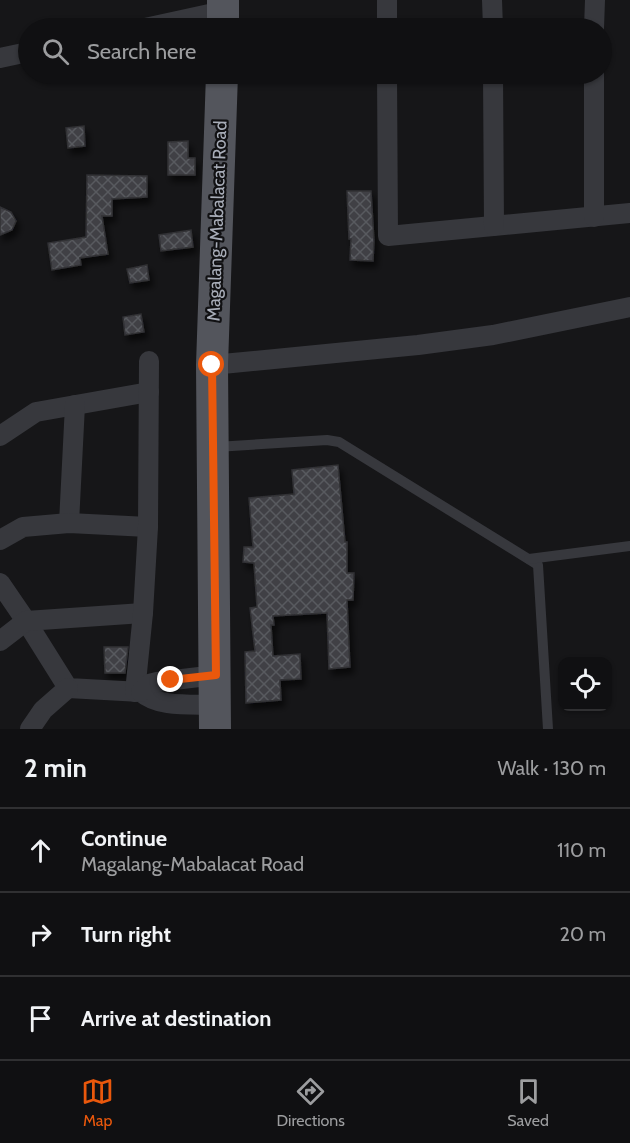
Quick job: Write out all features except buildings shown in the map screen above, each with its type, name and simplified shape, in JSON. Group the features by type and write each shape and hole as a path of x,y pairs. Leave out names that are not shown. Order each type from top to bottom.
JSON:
{"main road":[{"name":"Magalang-Mabalacat Road","path":"208,703 213,447 212,365 222,84"}],"street":[{"path":"387,0 387,18"},
{"path":"492,0 492,18"},
{"path":"594,18 595,0"},
{"path":"197,18 223,13"},
{"path":"0,58 18,54"},
{"path":"387,84 388,236 630,213"},
{"path":"493,84 495,226"},
{"path":"594,84 594,217"},
{"path":"212,365 418,345 493,335 630,307"},
{"path":"138,692 148,527 149,361"},
{"path":"0,436 36,412 148,392"},
{"path":"69,523 75,405"},
{"path":"0,540 23,528 69,523 148,527"},
{"path":"0,584 68,688"},
{"path":"0,641 26,621 143,614"},
{"path":"185,678 208,703"},
{"path":"185,678 208,703"},
{"path":"138,692 149,684 185,678"},
{"path":"30,729 43,710 68,688 138,692 149,699 208,703"}],"lane":[{"path":"213,447 339,441 538,565 548,729"},
{"path":"529,559 630,546"}],"route":[{"path":"171,680 216,675 212,365"}]}
